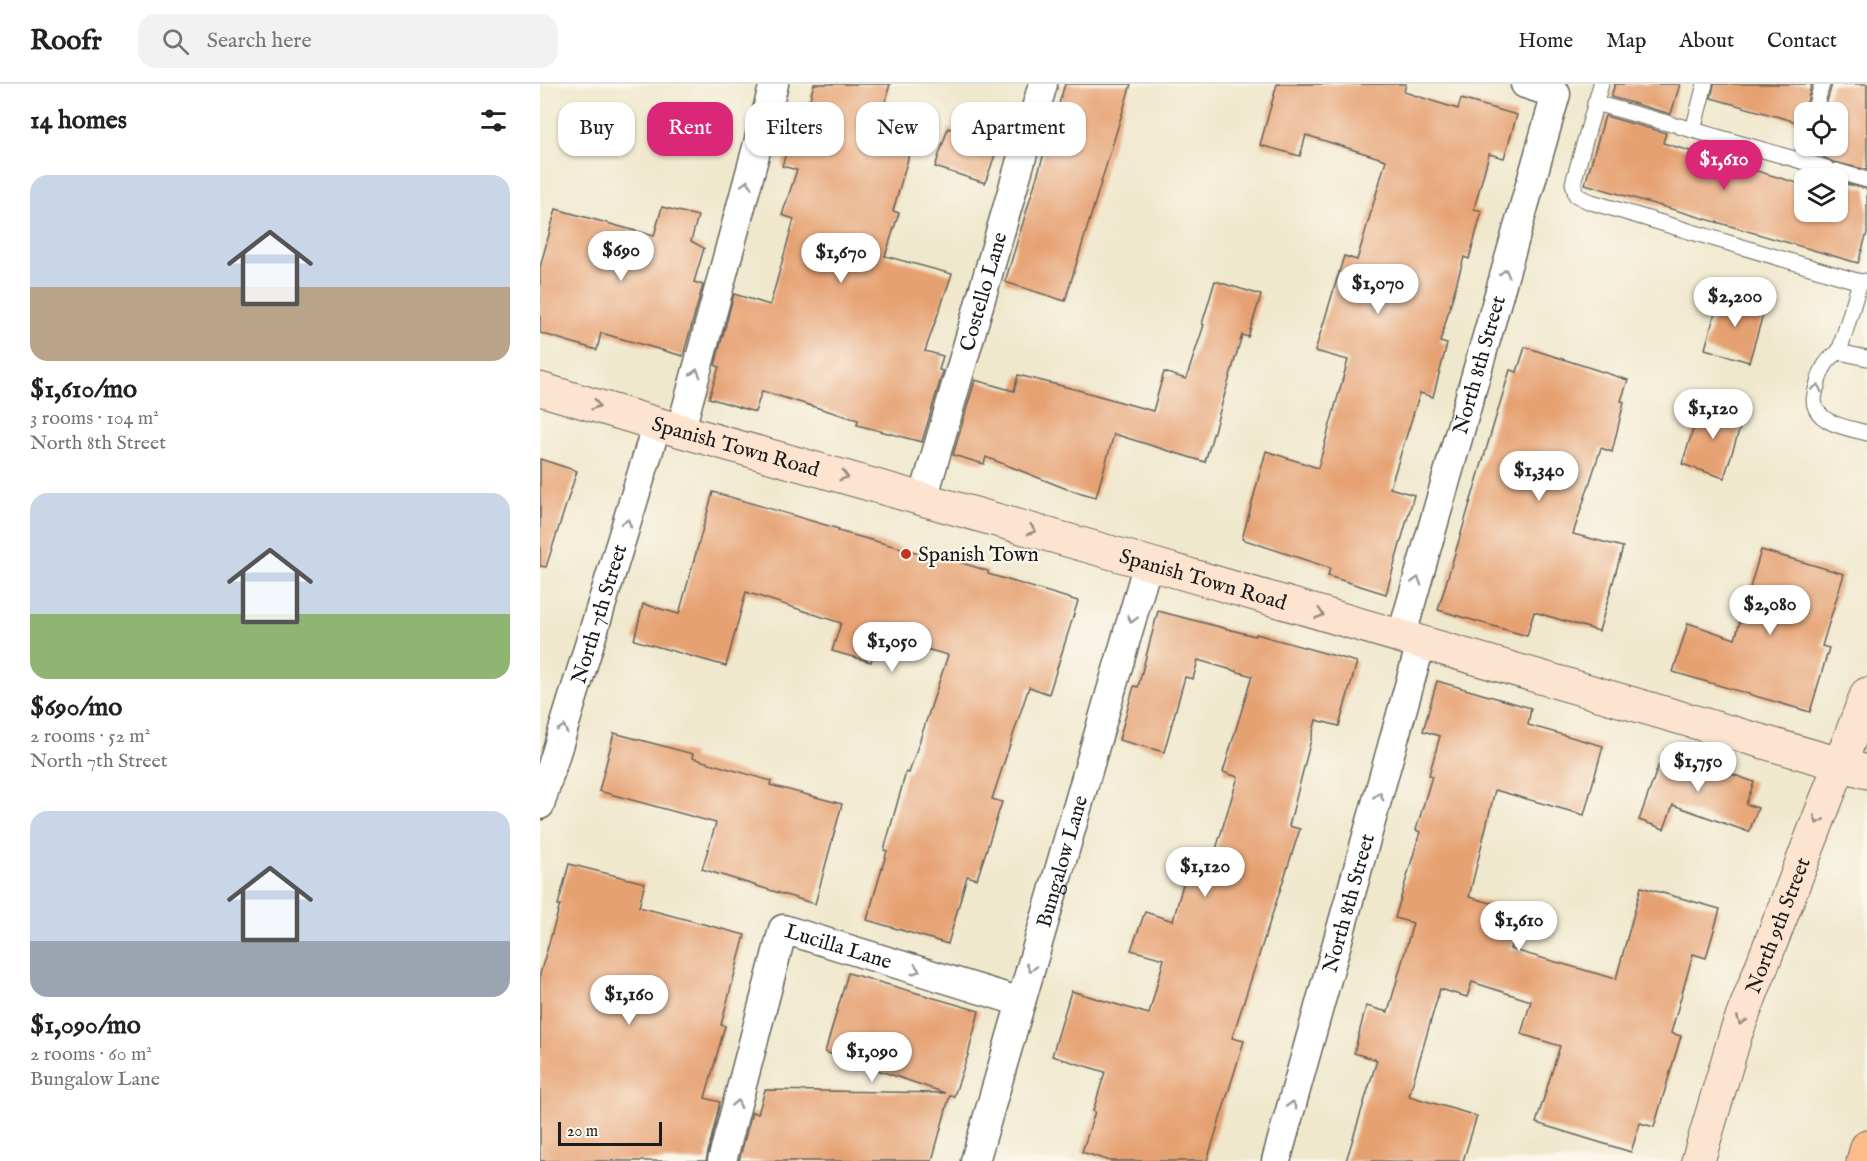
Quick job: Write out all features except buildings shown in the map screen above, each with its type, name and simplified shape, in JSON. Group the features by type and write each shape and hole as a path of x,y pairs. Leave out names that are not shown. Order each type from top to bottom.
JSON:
{"highway":[{"path":"1863,1161 1867,1147"}],"street":[{"name":"North 7th Street","path":"540,805 669,426 774,84"},
{"name":"Costello Lane","path":"923,499 1043,84"},
{"name":"North 8th Street","path":"1276,1161 1556,93 1525,84"},
{"name":"Spanish Town Road","path":"540,389 1148,563 1853,769"},
{"name":"Bungalow Lane","path":"975,1161 1148,563"},
{"name":"North 9th Street","path":"1698,1161 1736,1033 1853,769 1867,694"},
{"name":"Lucilla Lane","path":"722,1161 783,929 1021,1002"}],"lane":[{"path":"1601,84 1573,183 1576,195 1588,201 1864,281 1839,352 1830,358 1821,370 1814,400 1817,413 1828,421 1867,433"},
{"path":"1681,127 1706,84"},
{"path":"1817,102 1822,84"},
{"path":"1595,103 1867,180"},
{"path":"1801,161 1802,156"},
{"path":"1839,352 1867,358"}],"place":[{"name":"Spanish Town","path":"906,554"}]}
